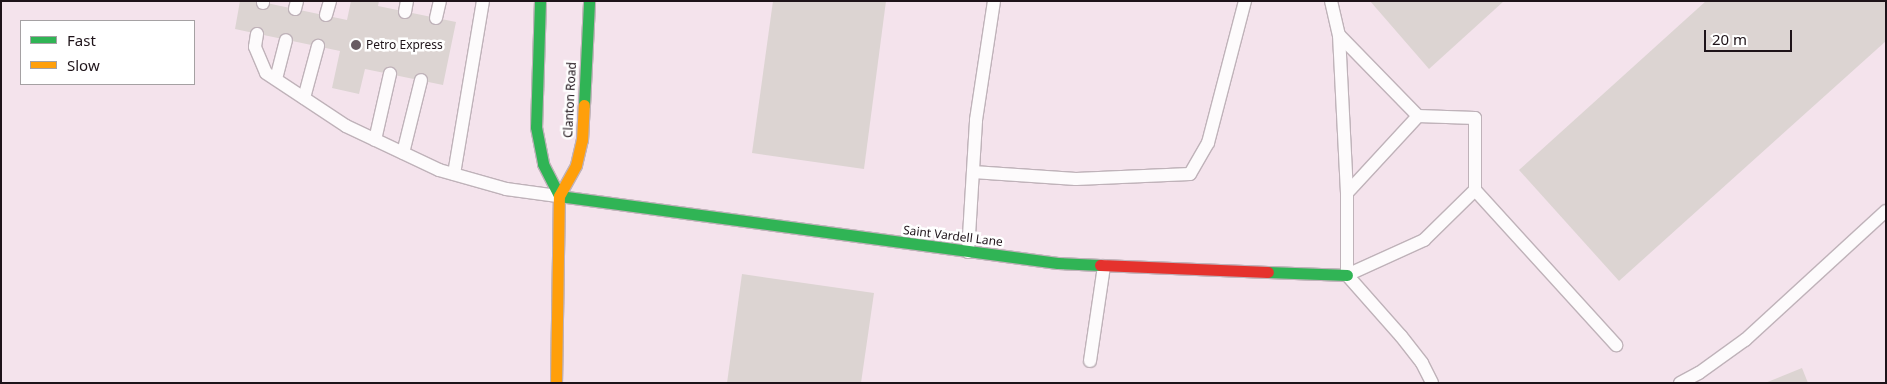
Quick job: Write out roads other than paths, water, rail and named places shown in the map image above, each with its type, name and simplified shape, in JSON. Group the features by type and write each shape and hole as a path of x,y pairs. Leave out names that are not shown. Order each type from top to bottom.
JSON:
{"street":[{"name":"Clanton Road","path":"540,1 536,127 543,164 559,196 556,383"},
{"name":"Clanton Road","path":"559,196 576,165 582,140 589,1"},
{"name":"Saint Vardell Lane","path":"559,196 968,252 1104,266 1347,275"}],"lane":[{"path":"326,15 330,1"},
{"path":"436,18 440,1"},
{"path":"454,174 482,1"},
{"path":"968,252 976,120 994,1"},
{"path":"973,172 1076,179 1190,174 1208,143 1245,1"},
{"path":"1331,1 1339,35 1347,193 1347,275 1417,356 1432,383"},
{"path":"257,34 255,47 266,73 346,126 403,153 454,174 506,189 559,196"},
{"path":"1339,35 1418,116 1475,118 1475,190 1616,344"},
{"path":"276,79 286,40"},
{"path":"304,98 318,46"},
{"path":"375,140 390,74"},
{"path":"403,153 421,80"},
{"path":"1347,193 1418,116"},
{"path":"1347,275 1424,240 1475,190"},
{"path":"1680,383 1699,373 1745,340 1886,211"},
{"path":"1090,361 1104,266"}],"place":[{"name":"Petro Express","path":"356,45"}]}
